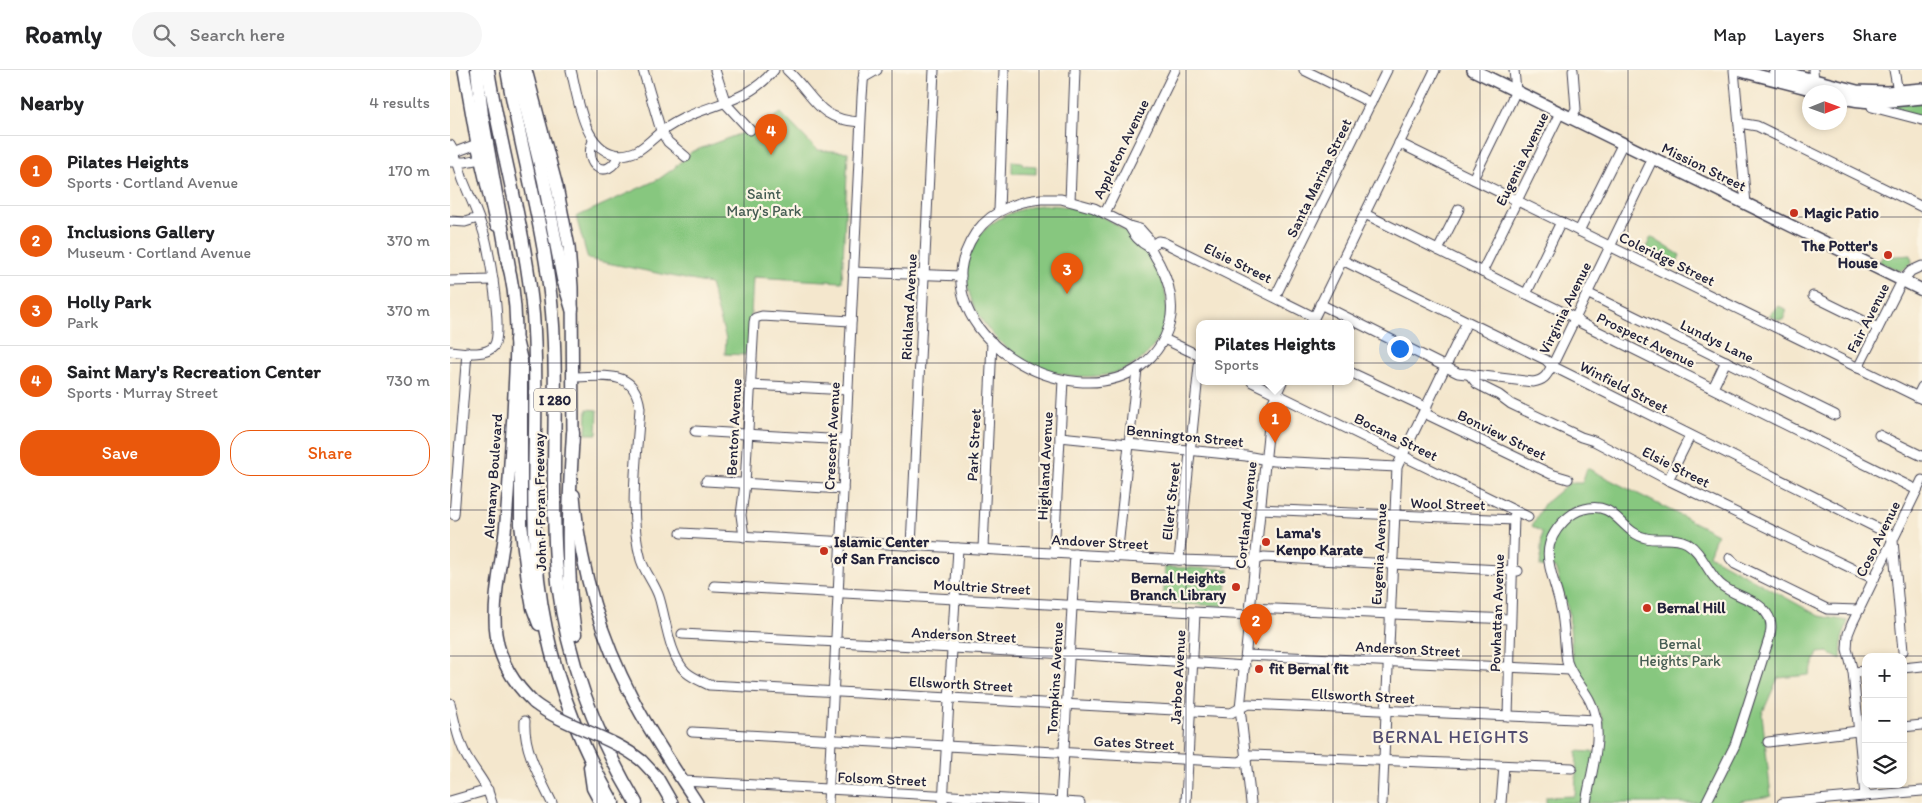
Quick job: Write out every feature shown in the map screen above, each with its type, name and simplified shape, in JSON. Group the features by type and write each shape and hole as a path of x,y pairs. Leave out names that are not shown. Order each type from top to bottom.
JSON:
{"highway":[{"path":"477,70 482,115 509,267"},
{"name":"John F Foran Freeway","path":"488,70 530,286 535,356 537,560 544,617 558,678 574,724 613,803"},
{"name":"John F Foran Freeway","path":"507,70 542,237 551,301 554,366 555,537 559,590 575,667 597,729 636,803"},
{"path":"516,70 544,181 563,280 572,309"},
{"path":"516,340 521,361 522,540 533,608 558,678"},
{"path":"573,433 569,487 570,594 576,637 597,729"},
{"path":"588,754 593,788 601,803"}],"main road":[{"name":"Alemany Boulevard","path":"464,70 480,159 494,218 509,267 516,340 508,494 496,621 498,644 506,666 517,685 534,703 562,721 619,746 642,761 657,777 672,803"},
{"path":"526,70 562,206 571,267 573,480 578,533 595,608 622,678 646,722 697,803"},
{"name":"Mission Street","path":"1473,70 1746,204 1907,275 1922,290"},
{"path":"1735,70 1802,87"},
{"path":"1775,70 1814,75 1856,91 1922,98"},
{"path":"1847,99 1873,102 1922,89"}],"street":[{"path":"571,70 589,134 593,141 605,151 619,155 635,152 661,131 683,118 726,104 756,88 774,70"},
{"path":"643,70 661,131 668,142 686,157"},
{"path":"715,70 726,104 750,130"},
{"path":"787,70 826,113 839,120 860,122"},
{"path":"863,74 877,70"},
{"name":"Richland Avenue","path":"911,546 934,70"},
{"path":"999,211 1004,70"},
{"path":"1070,201 1075,70"},
{"name":"Appleton Avenue","path":"1105,213 1175,70"},
{"path":"1304,70 1371,103"},
{"name":"Santa Marina Street","path":"1275,297 1387,70"},
{"path":"1312,320 1435,70"},
{"path":"1473,179 1516,91 1514,70"},
{"path":"1571,118 1576,108 1573,70"},
{"path":"1735,70 1746,204"},
{"path":"1894,70 1898,96"},
{"name":"Crescent Avenue","path":"828,803 863,74"},
{"path":"1872,107 1922,120"},
{"name":"Eugenia Avenue","path":"1482,272 1560,112"},
{"path":"1739,122 1757,126 1922,207"},
{"path":"593,141 590,158 592,163 598,168 610,167 619,155"},
{"name":"Coleridge Street","path":"1399,143 1920,398"},
{"path":"1579,231 1622,143"},
{"path":"450,351 484,352 493,347 496,342 497,329 493,280 486,241 462,175 454,162 451,150 477,144"},
{"name":"Virginia Avenue","path":"1446,367 1469,374 1533,382 1546,378 1653,158"},
{"path":"454,162 480,159"},
{"path":"1051,198 1070,201 1105,213 1128,226 1142,244 1149,247 1161,267 1169,289 1171,314 1164,338 1153,356 1137,369 1116,378 1095,382 1063,380 1041,374 1025,366 1011,358 983,333 965,300 961,276 965,254 981,226 999,211 1010,205 1051,198"},
{"path":"1438,250 1459,209"},
{"name":"Prospect Avenue","path":"1365,214 1917,490"},
{"path":"450,221 465,222 478,218"},
{"path":"1526,294 1561,222"},
{"name":"Elsie Street","path":"1149,247 1158,241 1163,242 1275,297 1312,320"},
{"name":"Winfield Street","path":"1342,260 1546,360 1552,366 1889,534 1893,541"},
{"path":"1907,275 1922,266"},
{"path":"853,272 961,276"},
{"name":"Fair Avenue","path":"1858,368 1907,275"},
{"path":"450,281 493,280"},
{"name":"Lundys Lane","path":"1587,293 1835,415"},
{"path":"1813,296 1878,328"},
{"path":"1320,304 1352,320"},
{"name":"Benton Avenue","path":"744,537 741,515 745,484 753,326 755,318 762,316 851,321"},
{"path":"1354,321 1446,367"},
{"name":"Eugenia Avenue","path":"1382,803 1397,467 1467,322"},
{"path":"1164,338 1196,354"},
{"name":"Park Street","path":"982,549 992,342"},
{"path":"454,515 467,352"},
{"path":"1712,388 1726,361"},
{"path":"1117,557 1137,369"},
{"name":"Bonview Street","path":"1354,374 1551,474 1568,479"},
{"name":"Elsie Street","path":"1469,374 1477,384 1499,395 1511,404 1580,437 1594,441 1668,480 1874,579"},
{"name":"Ellsworth Street","path":"572,377 616,377 635,388 640,408 635,489 637,535 642,562 659,596 675,657 684,671 694,678 709,684 1231,713 1248,704 1596,720"},
{"name":"Highland Avenue","path":"1054,553 1063,380"},
{"path":"750,385 848,390"},
{"name":"Ellert Street","path":"1179,560 1197,385"},
{"name":"Bocana Street","path":"1258,385 1403,456 1514,516 1528,517"},
{"name":"Cortland Avenue","path":"1251,803 1240,708 1272,406 1280,385"},
{"path":"1920,398 1922,387"},
{"path":"695,431 845,440"},
{"path":"1879,435 1922,456"},
{"path":"1668,480 1690,436"},
{"name":"Bennington Street","path":"1060,437 1273,461 1397,467"},
{"name":"Coso Avenue","path":"1862,731 1847,641 1850,629 1922,480"},
{"path":"706,481 843,489"},
{"path":"1586,803 1596,744 1596,720 1590,701 1570,670 1566,654 1561,607 1548,560 1552,538 1560,525 1579,511 1595,507 1611,512 1631,531 1640,536 1686,542 1695,549 1720,584 1731,592 1759,605 1767,613 1771,622 1771,633 1739,735 1706,803"},
{"name":"Wool Street","path":"1260,509 1395,516 1514,516"},
{"name":"Powhattan Avenue","path":"1508,716 1510,619 1515,571 1514,516"},
{"name":"Andover Street","path":"681,533 1179,560 1247,562 1264,557 1515,571"},
{"path":"1893,541 1903,652"},
{"path":"944,799 958,548"},
{"name":"Tompkins Avenue","path":"1061,803 1075,554"},
{"path":"1730,558 1735,564 1827,609 1859,610"},
{"name":"Moultrie Street","path":"714,586 1195,613 1250,611 1510,619"},
{"name":"Jarboe Avenue","path":"1186,803 1195,613"},
{"name":"Anderson Street","path":"682,634 1070,654 1245,666"},
{"name":"Anderson Street","path":"1246,655 1570,670"},
{"path":"1907,668 1922,666"},
{"path":"1853,672 1862,671"},
{"path":"450,703 460,743 468,759 484,781 492,803"},
{"path":"525,721 524,732 527,745 536,770 552,803"},
{"path":"1907,727 1922,725"},
{"path":"1768,742 1862,731"},
{"name":"Gates Street","path":"692,732 1188,760 1240,762 1251,755 1572,768"},
{"path":"450,745 460,743"},
{"name":"Coso Avenue","path":"1863,743 1865,796"},
{"path":"1501,803 1504,766"},
{"name":"Folsom Street","path":"682,781 944,799 1080,803"},
{"path":"450,801 488,790"},
{"path":"1782,803 1922,791"}],"green space":[{"path":"1922,102 1922,118 1872,105"},
{"name":"Saint Mary's Park","path":"781,113 817,150 848,152 842,282 753,277 749,353 745,355 725,354 726,339 710,284 588,259 576,217 659,179 691,152 758,127"},
{"path":"1012,161 1022,162 1023,165 1036,166 1036,174 1012,173"},
{"path":"1041,205 1080,209 1093,213 1125,231 1139,243 1150,258 1159,274 1165,292 1166,310 1163,328 1149,352 1132,366 1119,372 1104,375 1089,377 1066,375 1031,363 1002,344 981,319 969,291 967,263 978,237 1002,217"},
{"path":"1651,237 1680,255 1675,267 1644,252"},
{"path":"1911,255 1912,263 1901,271 1879,262 1882,257"},
{"path":"1779,306 1787,310 1783,320 1778,320 1769,315"},
{"path":"587,409 598,410 597,434 586,434"},
{"name":"Bernal Heights Park","path":"1587,468 1717,534 1709,555 1819,616 1848,621 1842,639 1841,659 1828,652 1818,653 1809,675 1778,678 1762,714 1771,796 1740,801 1740,803 1546,803 1546,797 1575,796 1577,751 1602,753 1603,719 1573,668 1569,612 1555,568 1540,567 1542,532 1532,526 1544,504 1569,483 1582,483"},
{"path":"1165,567 1229,569 1224,606 1163,603"}],"place":[{"name":"Saint Mary's Recreation Center","path":"771,155"},
{"name":"Magic Patio","path":"1794,213"},
{"name":"The Potter's House","path":"1888,255"},
{"name":"Holly Park","path":"1067,294"},
{"name":"Pilates Heights","path":"1275,443"},
{"name":"Lama's Kenpo Karate","path":"1266,542"},
{"name":"Islamic Center of San Francisco","path":"824,551"},
{"name":"Bernal Heights Branch Library","path":"1236,587"},
{"name":"Bernal Hill","path":"1647,608"},
{"name":"Inclusions Gallery","path":"1256,645"},
{"name":"fit Bernal fit","path":"1259,669"}],"district":[{"name":"BERNAL HEIGHTS","path":"1451,737"}]}
